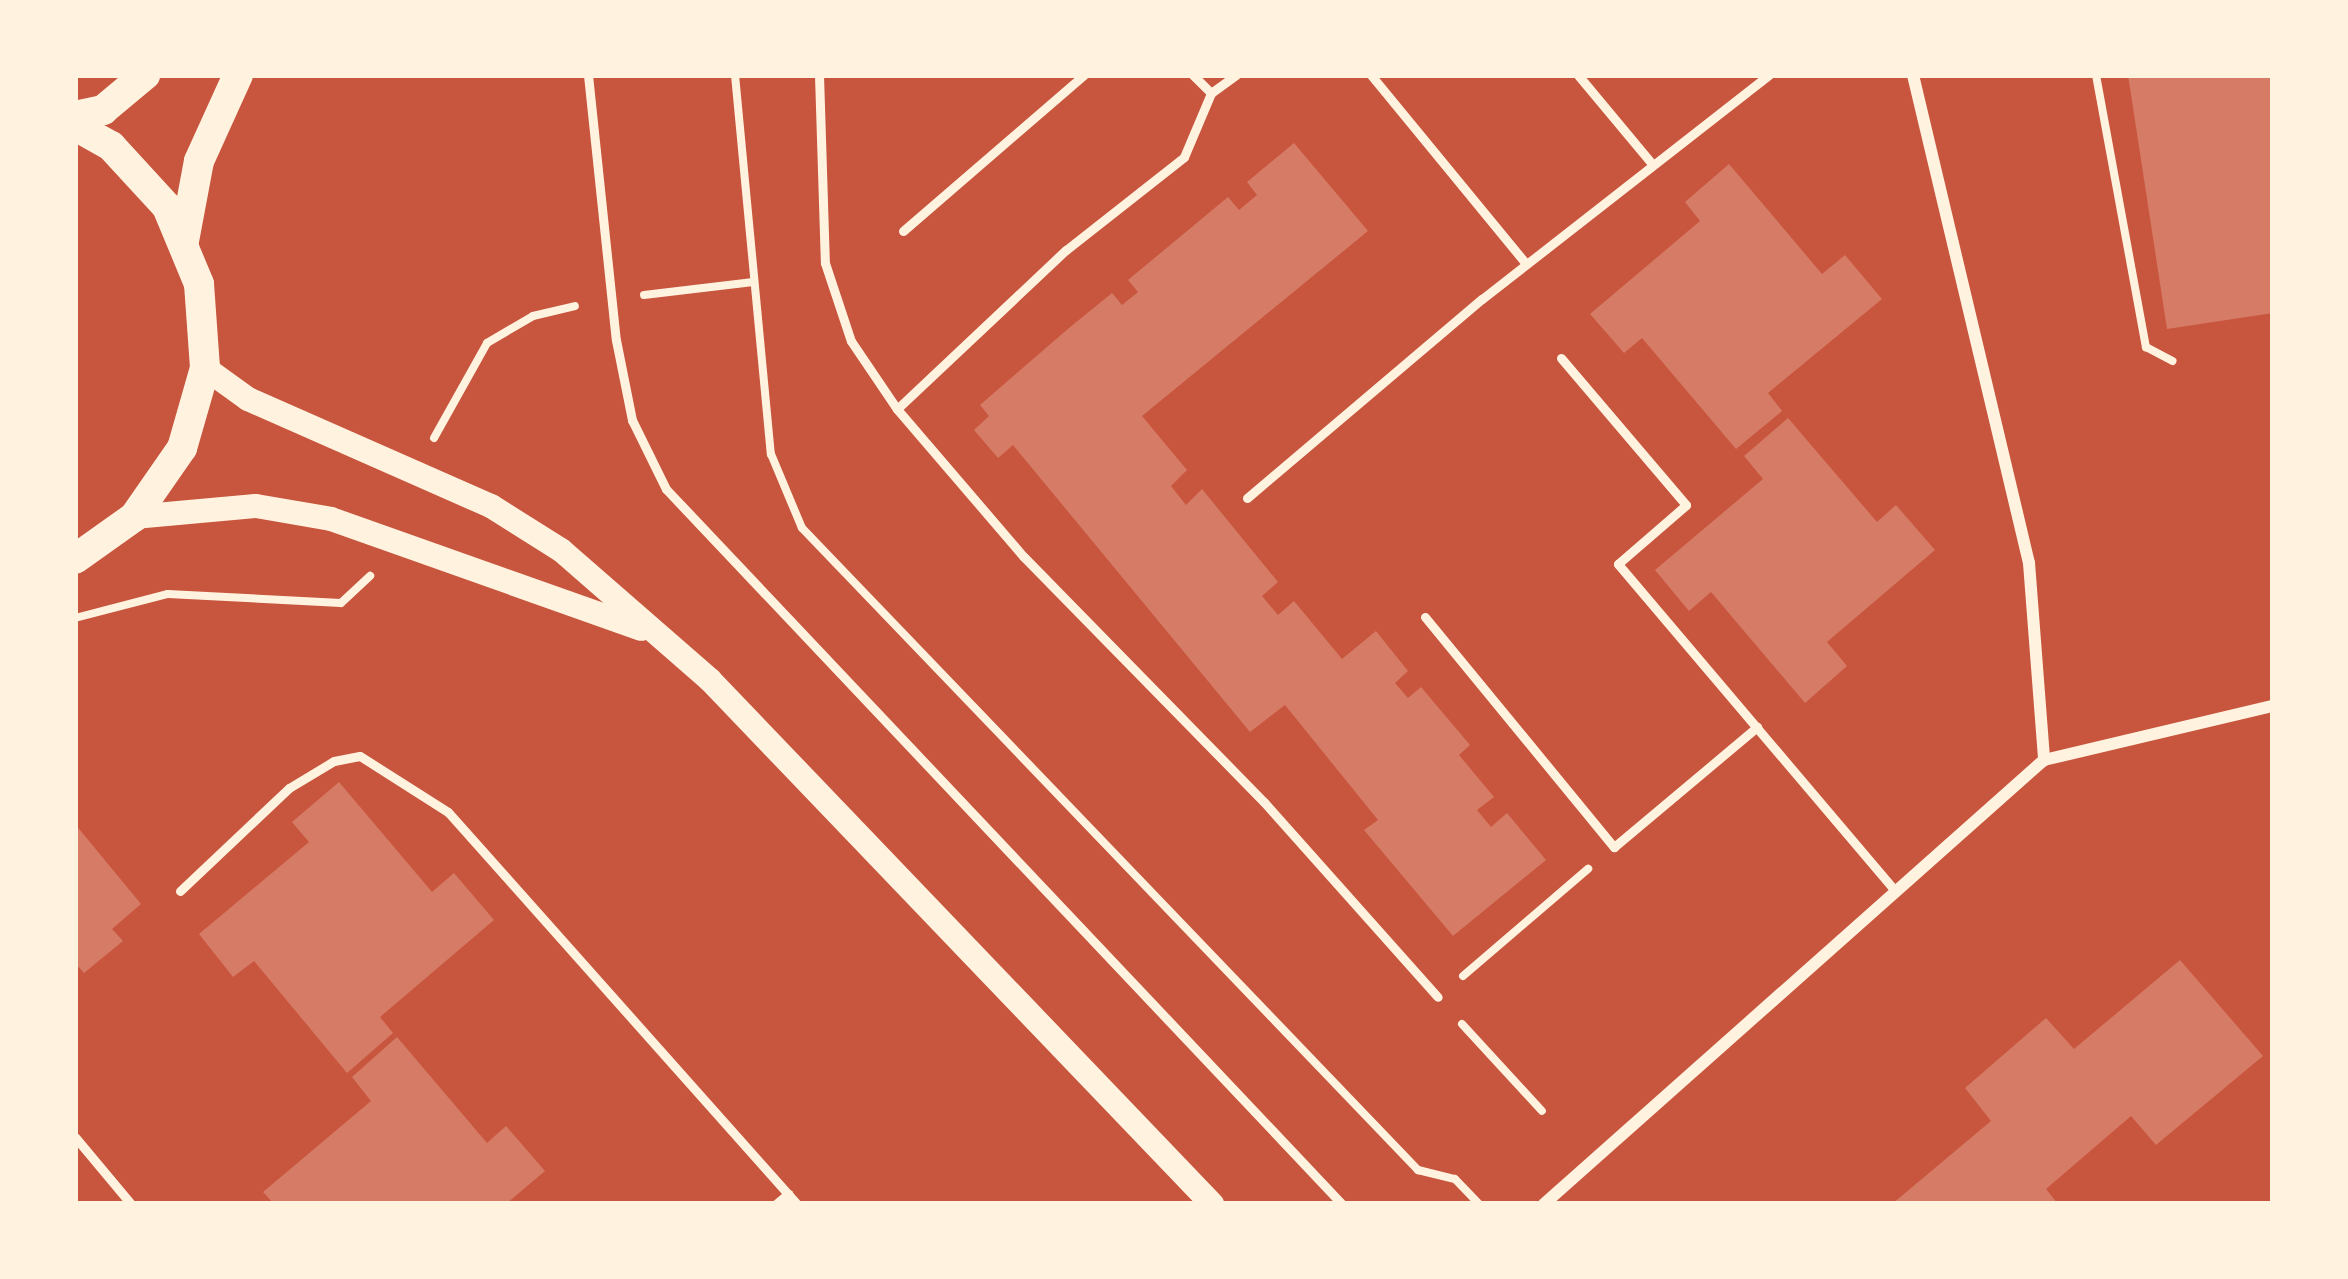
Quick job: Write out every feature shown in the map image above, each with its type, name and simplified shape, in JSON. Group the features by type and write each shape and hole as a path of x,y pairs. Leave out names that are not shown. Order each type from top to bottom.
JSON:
{"main road":[{"path":"75,116 103,110 145,75"},
{"path":"183,247 199,161 238,75"},
{"path":"75,126 111,146 167,207 199,284 205,368 182,448 134,517 75,560"},
{"path":"205,368 248,399 491,506 561,550 710,680 1212,1204"},
{"path":"134,517 256,506 332,519 649,631"}],"street":[{"path":"1913,75 2030,563 2044,760"},
{"path":"1544,1204 1893,888 2044,760 2273,706"}],"lane":[{"path":"588,75 616,340 632,420 666,490 1342,1204"},
{"path":"819,75 825,262 851,341 897,409 1024,556 1264,802 1438,997"},
{"path":"904,231 1084,75"},
{"path":"1193,75 1211,94"},
{"path":"897,409 1066,250 1184,157 1211,94 1236,75"},
{"path":"1371,75 1526,264"},
{"path":"1578,75 1653,166"},
{"path":"1246,498 1526,264 1769,75"},
{"path":"1561,358 1686,505 1618,563 1893,888"},
{"path":"1425,616 1614,847 1757,727"},
{"path":"180,891 289,788 334,760 360,756 448,812 797,1204"},
{"path":"75,1137 131,1204"},
{"path":"776,1204 788,1194"}],"path":[{"path":"735,75 771,454 802,528 1418,1170 1455,1179 1479,1204"},
{"path":"2096,75 2146,347 2172,361"},
{"path":"642,295 753,282"},
{"path":"430,448 488,343 533,316 579,305"},
{"path":"75,618 168,594 341,603 356,595 382,556"},
{"path":"1542,1111 1438,997 1614,847"}],"building":[{"path":"2128,75 2273,75 2273,313 2167,329"},
{"path":"1294,143 1368,231 1142,416 1187,470 1171,486 1186,505 1202,489 1278,582 1262,596 1278,615 1294,601 1342,659 1376,631 1408,671 1395,683 1408,698 1421,687 1470,745 1459,755 1494,797 1477,810 1491,827 1507,813 1546,860 1453,936 1364,830 1378,820 1285,705 1250,732 1013,445 998,458 974,430 989,416 980,405 1112,293 1122,305 1138,292 1128,280 1228,197 1239,210 1257,195 1247,182"},
{"path":"1729,164 1822,274 1845,255 1882,299 1768,393 1782,411 1736,449 1642,338 1624,353 1590,314 1700,221 1685,202"},
{"path":"1788,418 1877,522 1896,505 1935,550 1827,642 1847,666 1805,703 1711,592 1689,611 1655,570 1763,479 1744,456"},
{"path":"339,782 432,892 454,873 494,920 380,1017 393,1033 347,1073 254,961 233,977 199,934 309,842 292,822"},
{"path":"75,824 141,904 112,929 123,941 84,973 75,963"},
{"path":"2180,960 2263,1056 2156,1145 2131,1116 2046,1189 2058,1204 1892,1204 1991,1121 1965,1088 2046,1018 2074,1049"},
{"path":"397,1037 487,1143 506,1126 545,1171 506,1204 274,1204 263,1192 371,1101 352,1077"}]}
